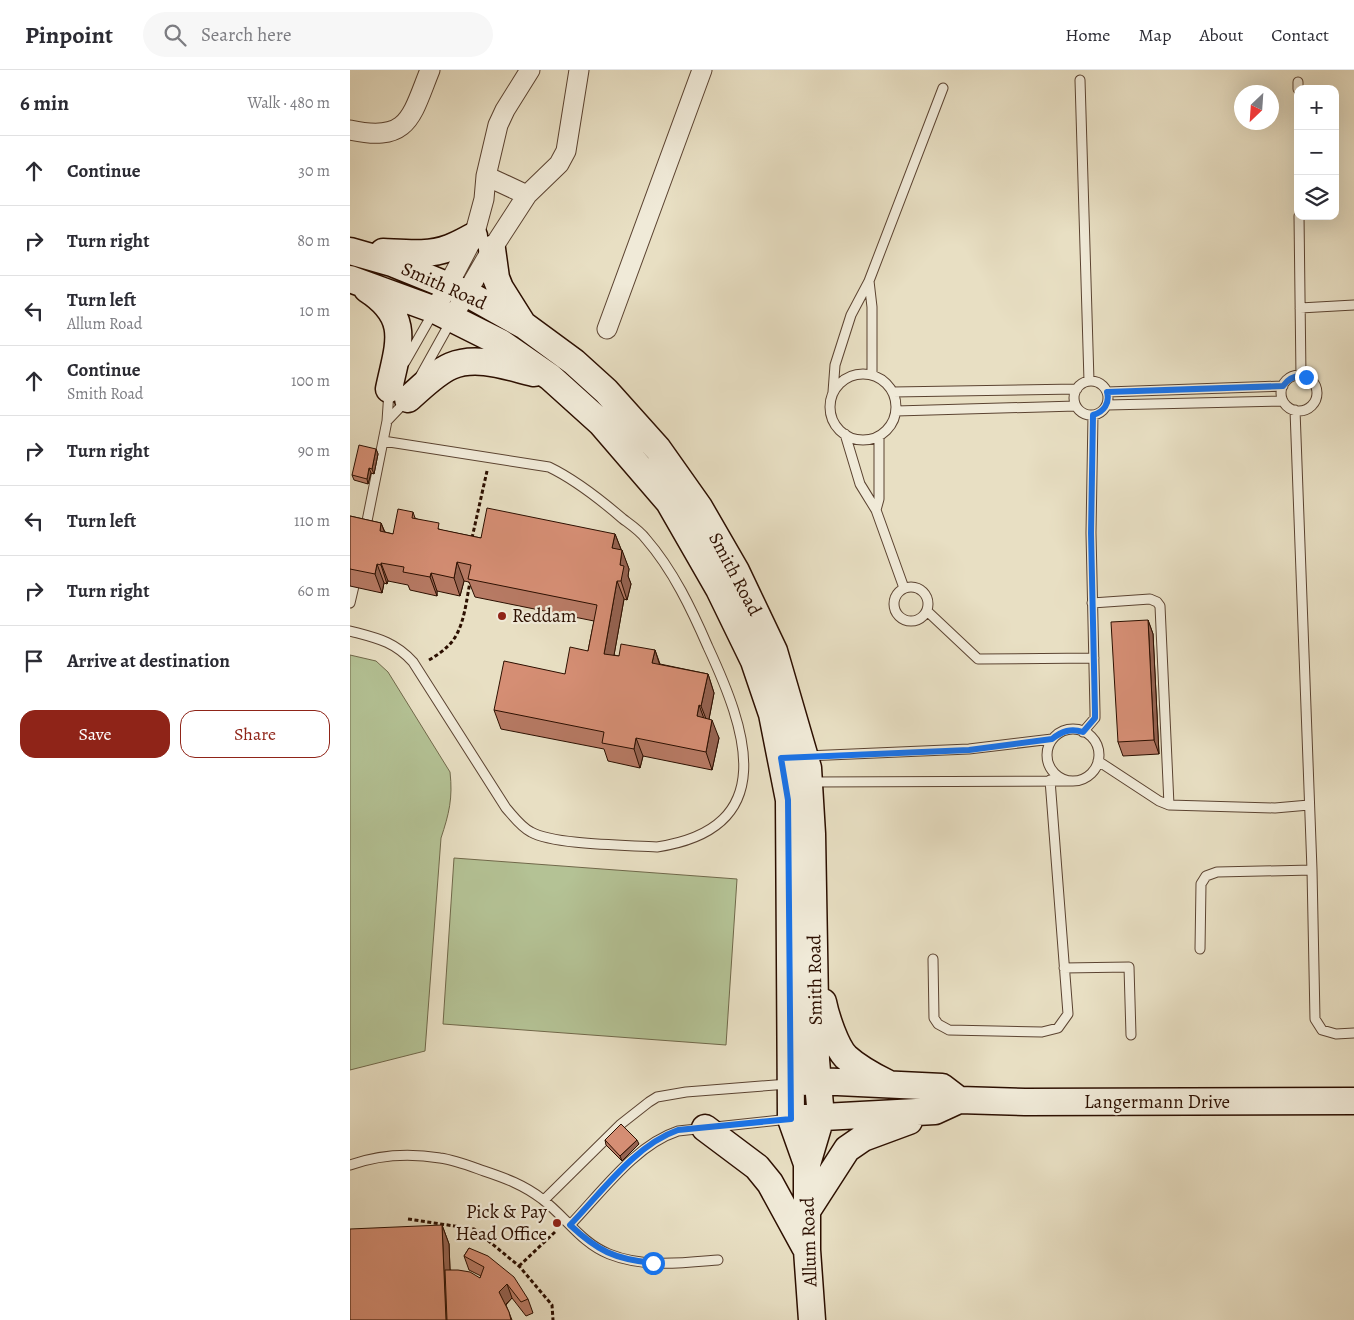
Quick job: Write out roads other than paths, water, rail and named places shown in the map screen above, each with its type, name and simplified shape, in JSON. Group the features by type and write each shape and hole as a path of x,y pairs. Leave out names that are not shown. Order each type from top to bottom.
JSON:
{"main road":[{"path":"350,250 414,254 483,242 500,288 525,326"},
{"name":"Smith Road","path":"350,250 392,263 457,289 525,326 574,362 606,391 658,449 678,496"},
{"path":"353,280 385,302 399,326 399,394 435,376 450,366 464,362 478,361 550,376"},
{"name":"Smith Road","path":"353,280 443,314 502,343 550,376 678,496 699,507 736,571 774,651 795,770 815,949 818,1081"},
{"name":"Smith Road","path":"791,1083 788,800 795,770"},
{"path":"815,949 824,1007 833,1034 845,1056 865,1071 888,1084"},
{"path":"791,1083 818,1081 942,1087 959,1100"},
{"name":"Allum Road","path":"812,1320 807,1250 807,1164 821,1117 818,1081"},
{"name":"Allum Road","path":"791,1083 791,1119 807,1164"},
{"name":"Langermann Drive","path":"791,1119 936,1111 959,1100 1026,1102 1354,1101"},
{"path":"807,1211 847,1150 863,1138 936,1111"},
{"path":"705,1128 757,1167 770,1183 807,1250"}],"street":[{"path":"350,130 369,134 383,134 396,130 407,121 414,110 430,70"},
{"path":"483,242 486,176 498,125 530,70"},
{"path":"443,314 483,242 559,164 566,151 579,70"},
{"path":"607,328 702,70"},
{"path":"486,176 527,195"}],"lane":[{"path":"1080,80 1089,381"},
{"path":"904,588 876,510 860,484 844,434 832,419 830,405 835,365 851,315 869,281 943,88"},
{"path":"1299,220 1301,376"},
{"path":"869,281 872,307 872,374"},
{"path":"1300,308 1354,305"},
{"path":"364,536 387,421 399,394 443,314"},
{"path":"387,421 399,394 443,314"},
{"path":"833,392 849,376 861,373 872,374 885,381 893,392 896,402 896,411 891,425 879,436 862,440 844,434"},
{"path":"1306,377 1315,384 1317,395 1313,405 1308,409 1295,410 1289,408 1283,401 1281,394 1283,386 1290,378 1306,377"},
{"path":"1089,381 1100,384 1107,392 1107,405 1099,414 1083,413 1076,406 1074,394 1077,389 1080,385 1089,381"},
{"path":"1107,392 1283,386"},
{"path":"893,392 1077,389"},
{"path":"1181,404 1182,389"},
{"path":"970,391 971,409"},
{"path":"1107,405 1283,401"},
{"path":"896,411 1076,406"},
{"path":"1295,410 1316,1019 1322,1030 1336,1034 1354,1033"},
{"path":"1083,732 1095,718 1091,533 1093,415"},
{"path":"876,510 879,498 879,436"},
{"path":"350,631 394,645 404,652 418,670 506,808 525,828 542,837 570,841 657,847 670,845 695,838 713,828 732,809 741,789 745,759 738,721 718,669 700,629 666,565 644,537 608,506 561,473 549,467 383,441"},
{"path":"350,603 354,586"},
{"path":"915,587 924,593 928,602 926,611 923,616 913,621 903,619 895,612 894,600 896,595 904,588 915,587"},
{"path":"1092,603 1150,599 1157,602 1160,606 1169,805"},
{"path":"926,611 978,659 1094,658"},
{"path":"795,770 1074,781 1090,775 1098,761 1096,744 1091,737 1075,730 1066,730 1059,734 1052,739 1048,747 1048,763 1058,777 1074,781"},
{"path":"795,770 1052,739"},
{"path":"1098,761 1159,801 1169,805 1275,808 1309,805"},
{"path":"933,959 934,1018 938,1024 950,1030 1042,1032 1058,1028 1068,1014 1050,780"},
{"path":"1200,949 1200,884 1206,876 1217,872 1312,870"},
{"path":"1064,968 1129,967 1131,1035"},
{"path":"544,1200 621,1124 657,1097 686,1092 791,1083"},
{"path":"568,1223 646,1146 664,1135 678,1130 791,1119"},
{"path":"350,1165 379,1157 440,1158 517,1183 544,1200 587,1241 603,1251 633,1261 664,1264 718,1260"}],"place":[{"name":"Reddam","path":"502,616"},
{"name":"Pick & Pay Head Office","path":"557,1223"}]}
